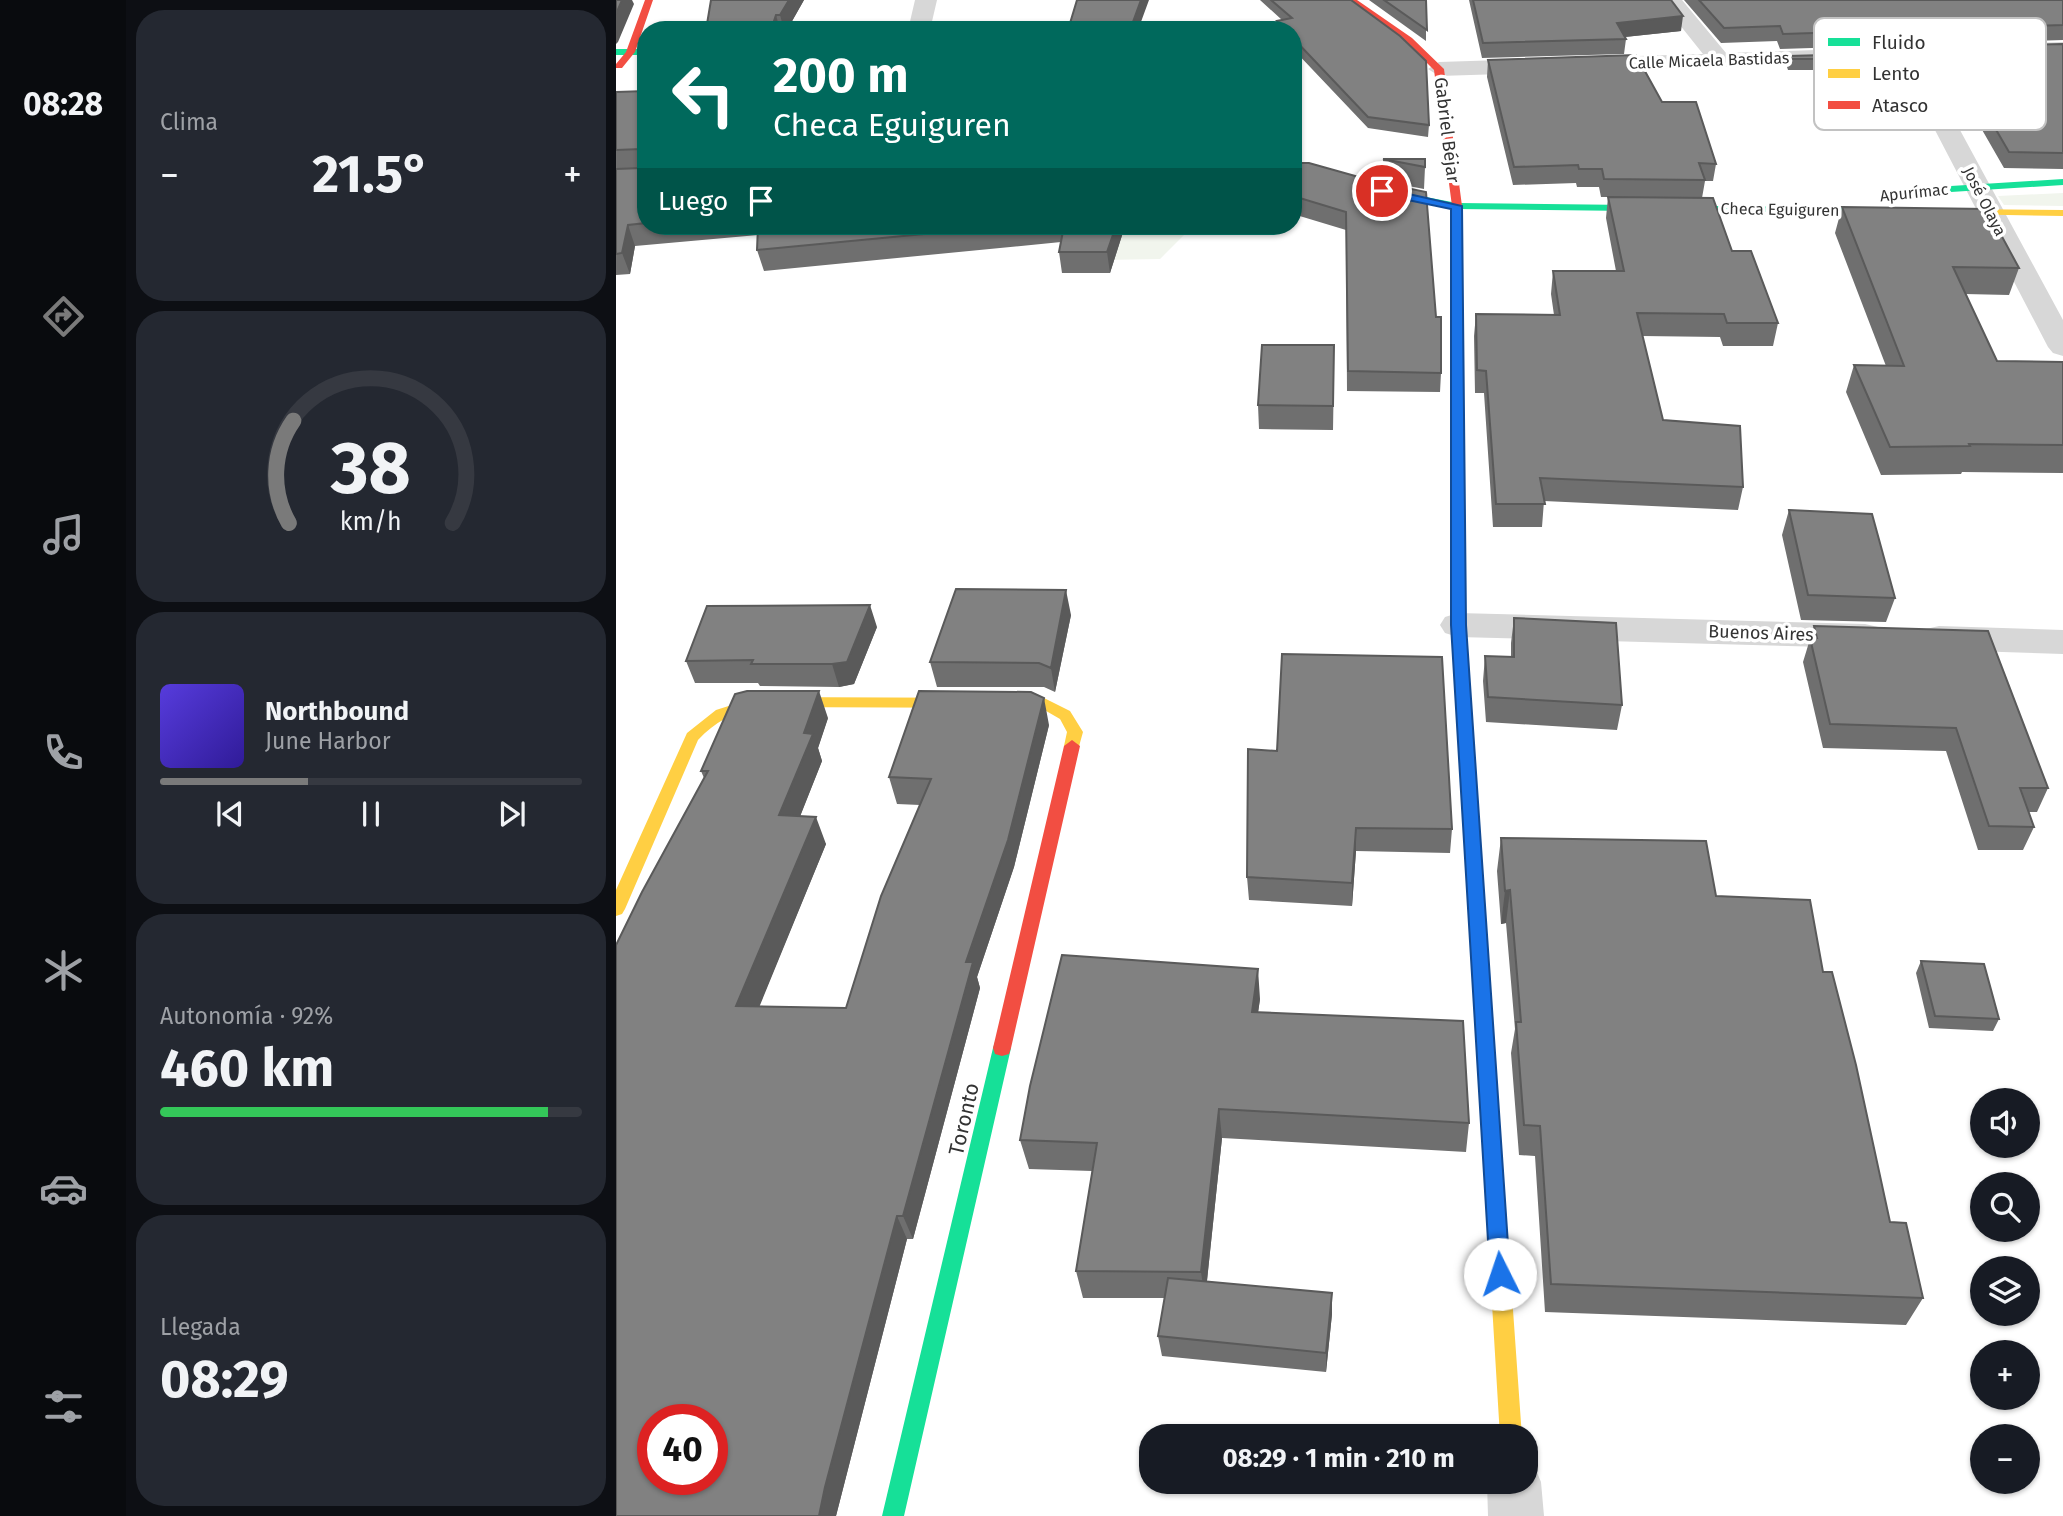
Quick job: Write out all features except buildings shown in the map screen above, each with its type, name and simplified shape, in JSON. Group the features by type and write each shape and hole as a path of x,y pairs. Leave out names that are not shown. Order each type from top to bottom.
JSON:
{"street":[{"path":"640,21 649,0"},
{"path":"921,21 926,0"},
{"name":"Gabriel Béjar","path":"1351,0 1409,40 1440,69 1457,206 1458,625 1510,1424"},
{"path":"1671,0 1720,60"},
{"path":"625,58 637,29"},
{"name":"Calle Micaela Bastidas","path":"1440,69 1814,57"},
{"name":"José Olaya","path":"1948,130 2063,347"},
{"name":"Checa Eguiguren","path":"1302,168 1382,191 1457,206 2063,213"},
{"name":"Apurímac","path":"1924,191 1978,185 2063,182"},
{"name":"Apurímac","path":"1766,208 1898,194"},
{"name":"Buenos Aires","path":"1458,625 2063,642"},
{"name":"Toronto","path":"616,909 691,737 712,715 734,705 757,702 1044,703 1065,715 1075,732 893,1516"},
{"path":"1515,1494 1516,1516"}],"shaded area":[{"path":"2063,193 2063,206 2004,205 1998,196"},
{"path":"1110,235 1184,235 1160,259 1102,260"}],"traffic: fast":[{"path":"616,52 637,52"},
{"path":"1302,168 1382,192 1457,206 1958,212"},
{"path":"1935,190 2063,182"},
{"path":"1457,337 1458,625 1474,872"},
{"path":"893,1516 1002,1048"}],"traffic: slow":[{"path":"1958,212 2063,213"},
{"path":"616,909 692,737 706,723 738,707 757,702 1044,703 1065,715 1075,732 1072,746"},
{"path":"1474,872 1510,1424"}],"traffic: jam":[{"path":"641,21 649,0"},
{"path":"1351,0 1409,40 1439,69 1457,206 1457,337"},
{"path":"619,66 630,52 637,33"},
{"path":"1002,1048 1072,746"}],"route":[{"path":"1382,191 1457,206 1458,625 1500,1274"}]}
